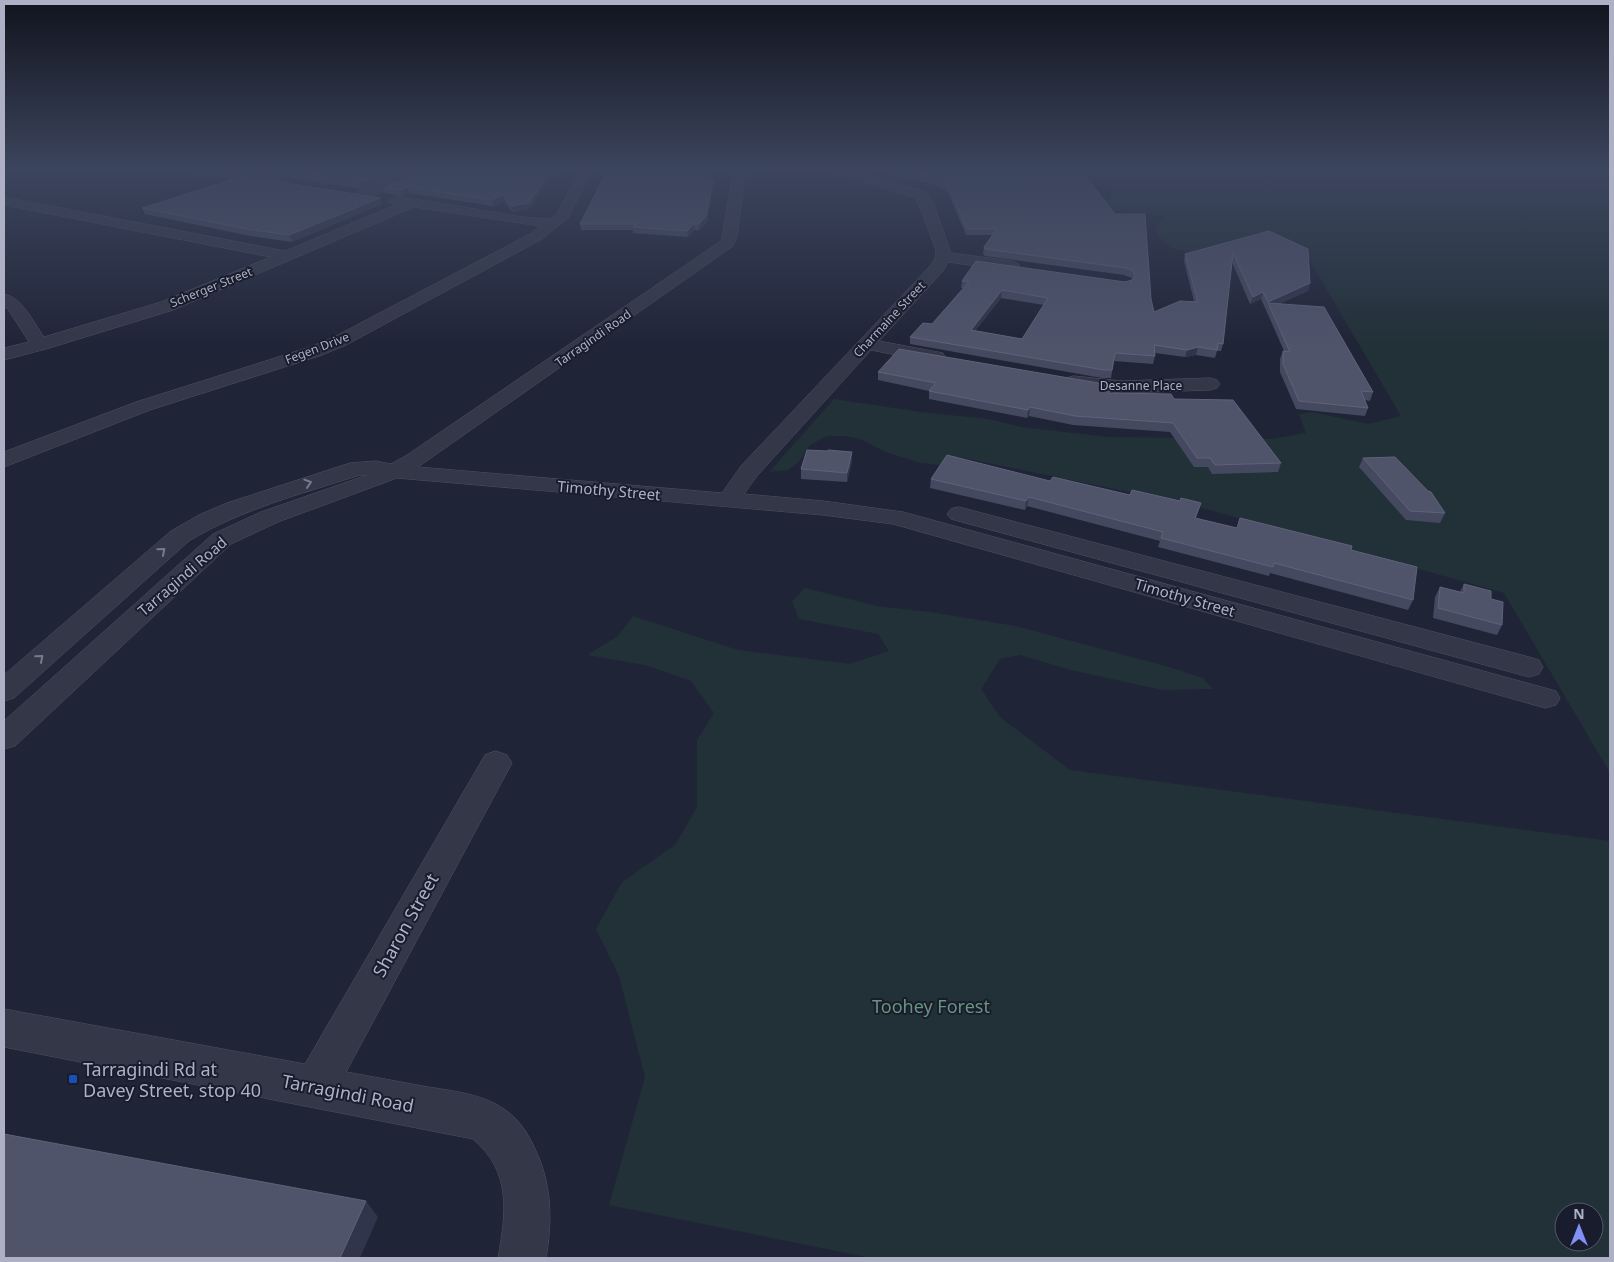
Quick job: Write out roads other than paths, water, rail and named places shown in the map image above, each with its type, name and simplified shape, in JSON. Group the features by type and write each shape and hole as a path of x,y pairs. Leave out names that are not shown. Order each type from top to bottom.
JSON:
{"street":[{"path":"143,228 288,256"},
{"name":"Scherger Street","path":"4,354 40,345 167,306 354,228"},
{"name":"Fegen Drive","path":"4,460 151,403 316,351 340,341 527,242 547,228"},
{"name":"Tarragindi Road","path":"4,738 222,539 260,521 372,482 431,450 725,246 731,228"},
{"path":"935,228 944,257 1029,269"},
{"name":"Charmaine Street","path":"728,500 749,471 937,268 944,257"},
{"path":"4,299 14,306 40,345"},
{"path":"866,344 952,360"},
{"name":"Desanne Place","path":"1058,379 1115,387 1210,384"},
{"name":"Tarragindi Road","path":"4,691 142,568 180,536 198,525 235,508 340,473 367,468 395,471"},
{"name":"Timothy Street","path":"395,471 823,508 895,517 1545,698"},
{"name":"Timothy Street","path":"823,508 917,509 951,512 1529,667"},
{"name":"Sharon Street","path":"315,1087 496,763"},
{"name":"Tarragindi Road","path":"4,1028 465,1115 490,1124 506,1140 516,1159 524,1181 528,1199 528,1222 522,1258"}],"place":[{"name":"Tarragindi Rd at Davey Street, stop 40","path":"73,1079"}],"park label":[{"name":"Toohey Forest","path":"931,1006"}]}
